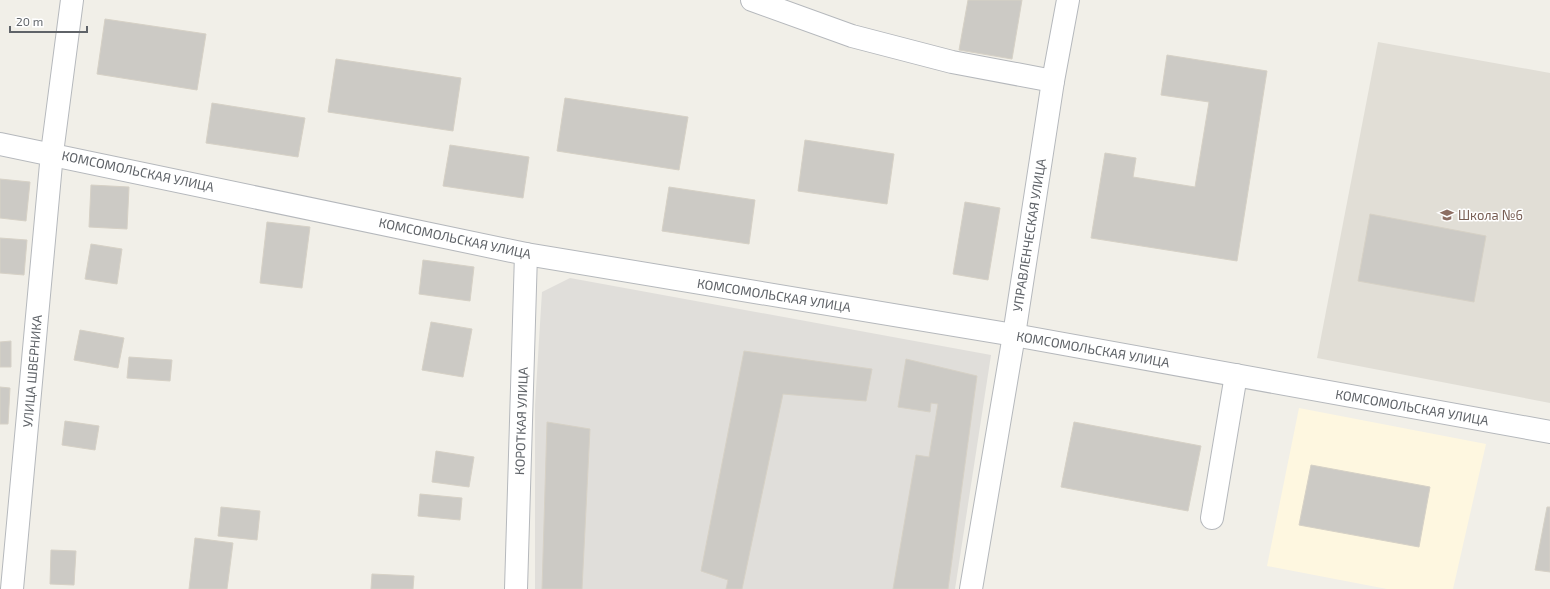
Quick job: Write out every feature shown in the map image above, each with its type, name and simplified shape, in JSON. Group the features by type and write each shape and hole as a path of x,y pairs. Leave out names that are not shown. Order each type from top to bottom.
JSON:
{"street":[{"name":"УЛИЦА ШВЕРНИКА","path":"12,589 52,153 72,0"},
{"path":"752,0 852,36 952,62 1053,81"},
{"name":"УПРАВЛЕНЧЕСКАЯ УЛИЦА","path":"971,589 1014,335 1053,81 1068,0"},
{"name":"КОМСОМОЛЬСКАЯ УЛИЦА","path":"0,144 52,153 526,254 1014,335 1550,432"},
{"name":"КОРОТКАЯ УЛИЦА","path":"516,589 526,254"},
{"path":"1212,518 1236,375"}],"shaded area":[{"name":"Школа №6","path":"1378,42 1550,73 1550,403 1317,358"},
{"path":"570,278 991,355 955,589 535,589 535,405 542,292"},
{"path":"1299,408 1486,444 1453,589 1387,589 1267,566"}],"building":[{"path":"968,0 1022,0 1012,59 959,50"},
{"path":"105,19 206,34 197,90 97,74"},
{"path":"1167,55 1267,71 1237,261 1091,238 1105,153 1136,158 1133,177 1195,187 1209,102 1161,95"},
{"path":"336,59 461,78 453,131 328,112"},
{"path":"565,98 688,117 679,170 557,151"},
{"path":"212,103 305,118 298,157 206,143"},
{"path":"805,140 894,154 887,204 798,191"},
{"path":"450,145 529,157 523,198 443,186"},
{"path":"0,179 30,182 26,221 0,218"},
{"path":"91,185 129,187 127,229 89,227"},
{"path":"669,187 755,200 749,244 662,231"},
{"path":"965,202 1000,208 988,280 953,274"},
{"path":"1370,214 1486,236 1474,302 1358,281"},
{"path":"267,222 310,227 302,288 260,283"},
{"path":"0,238 27,240 24,275 0,273"},
{"path":"91,244 122,249 117,284 85,279"},
{"path":"423,260 474,267 470,301 419,294"},
{"path":"431,322 472,329 463,377 422,370"},
{"path":"80,330 124,338 118,368 74,360"},
{"path":"11,341 11,367 0,367 0,342"},
{"path":"744,351 872,369 866,401 783,394 742,589 726,589 728,580 701,571"},
{"path":"129,357 172,360 170,381 127,378"},
{"path":"906,359 977,376 948,589 893,589 916,455 929,457 938,404 931,403 930,412 898,407"},
{"path":"0,387 10,388 8,424 0,424"},
{"path":"65,421 99,426 95,450 62,445"},
{"path":"547,422 590,429 582,589 542,589"},
{"path":"1074,422 1201,446 1188,511 1061,487"},
{"path":"436,451 474,457 469,487 432,482"},
{"path":"1311,465 1430,487 1419,547 1299,525"},
{"path":"420,494 462,498 460,520 418,516"},
{"path":"221,507 260,511 257,540 218,536"},
{"path":"1547,507 1550,507 1550,572 1535,570"},
{"path":"195,538 233,543 227,589 189,589"},
{"path":"51,550 76,551 74,585 50,584"},
{"path":"372,574 414,576 413,589 371,589"}],"place":[{"name":"Школа №6","path":"1447,215"}]}
